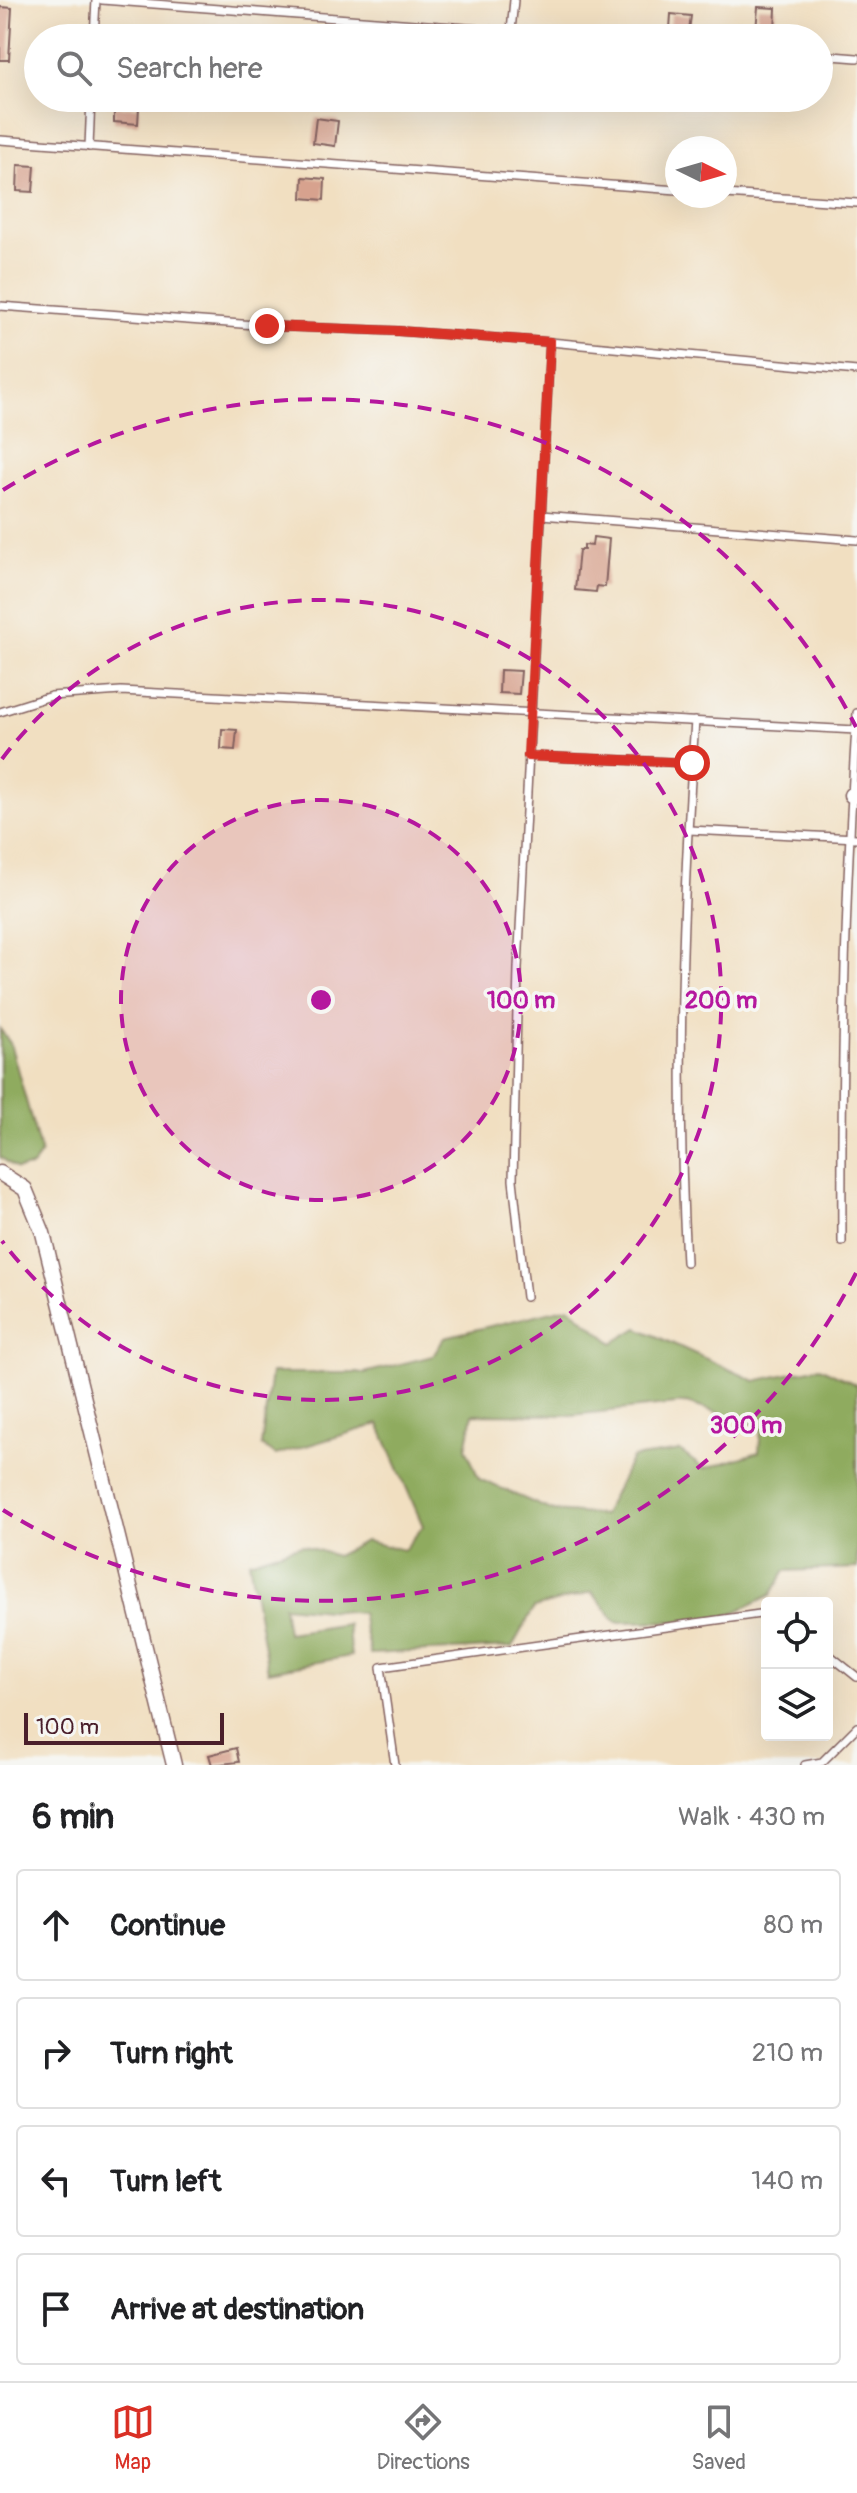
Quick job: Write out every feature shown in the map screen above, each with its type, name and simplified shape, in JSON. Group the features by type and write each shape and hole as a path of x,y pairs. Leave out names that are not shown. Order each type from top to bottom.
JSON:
{"street":[{"path":"0,1173 25,1189 43,1233 174,1765"}],"lane":[{"path":"96,24 99,0 418,24"},
{"path":"512,24 514,0"},
{"path":"833,56 857,58"},
{"path":"89,147 90,112"},
{"path":"0,140 665,189"},
{"path":"737,195 857,203"},
{"path":"0,306 267,326 398,331 550,342 857,371"},
{"path":"526,1297 513,1180 518,968 550,342"},
{"path":"541,515 857,540"},
{"path":"0,712 51,696 121,691 856,730"},
{"path":"842,1242 842,1108 857,713"},
{"path":"686,1262 680,1145 680,1030 695,721"},
{"path":"528,756 692,763"},
{"path":"689,830 853,837"},
{"path":"395,1765 381,1667 761,1614"},
{"path":"833,1658 857,1677"},
{"path":"805,1765 822,1762 857,1727"}],"green space":[{"path":"0,1029 10,1043 41,1154 32,1167 17,1169 0,1157"},
{"path":"569,1307 613,1343 638,1328 755,1381 820,1367 857,1385 857,1568 785,1571 771,1595 761,1597 761,1600 716,1621 616,1622 592,1592 534,1608 512,1647 370,1654 361,1613 283,1606 287,1633 347,1624 351,1656 268,1671 249,1561 302,1545 336,1556 365,1541 404,1550 423,1526 379,1424 276,1455 261,1446 271,1373 364,1373 433,1356 445,1337","holes":["686,1403 761,1426 759,1452 704,1469 680,1451 632,1458 603,1515 553,1511 479,1479 466,1448 473,1414 572,1415"]}],"building":[{"path":"0,7 12,8 9,60 0,60"},
{"path":"758,7 776,8 775,24 757,24"},
{"path":"671,14 691,16 690,24 670,24"},
{"path":"114,112 139,112 138,124 114,122"},
{"path":"316,118 338,121 335,146 313,143"},
{"path":"18,165 35,166 33,192 17,191"},
{"path":"303,177 325,179 324,200 302,198"},
{"path":"593,537 609,539 605,587 597,586 596,592 575,590 579,550 584,550 584,545 592,546"},
{"path":"500,670 521,671 519,694 499,693"},
{"path":"222,729 237,730 235,750 221,749"},
{"path":"236,1748 239,1762 212,1765 209,1755"}],"route":[{"path":"267,326 398,331 550,342 528,756 692,763"}]}
